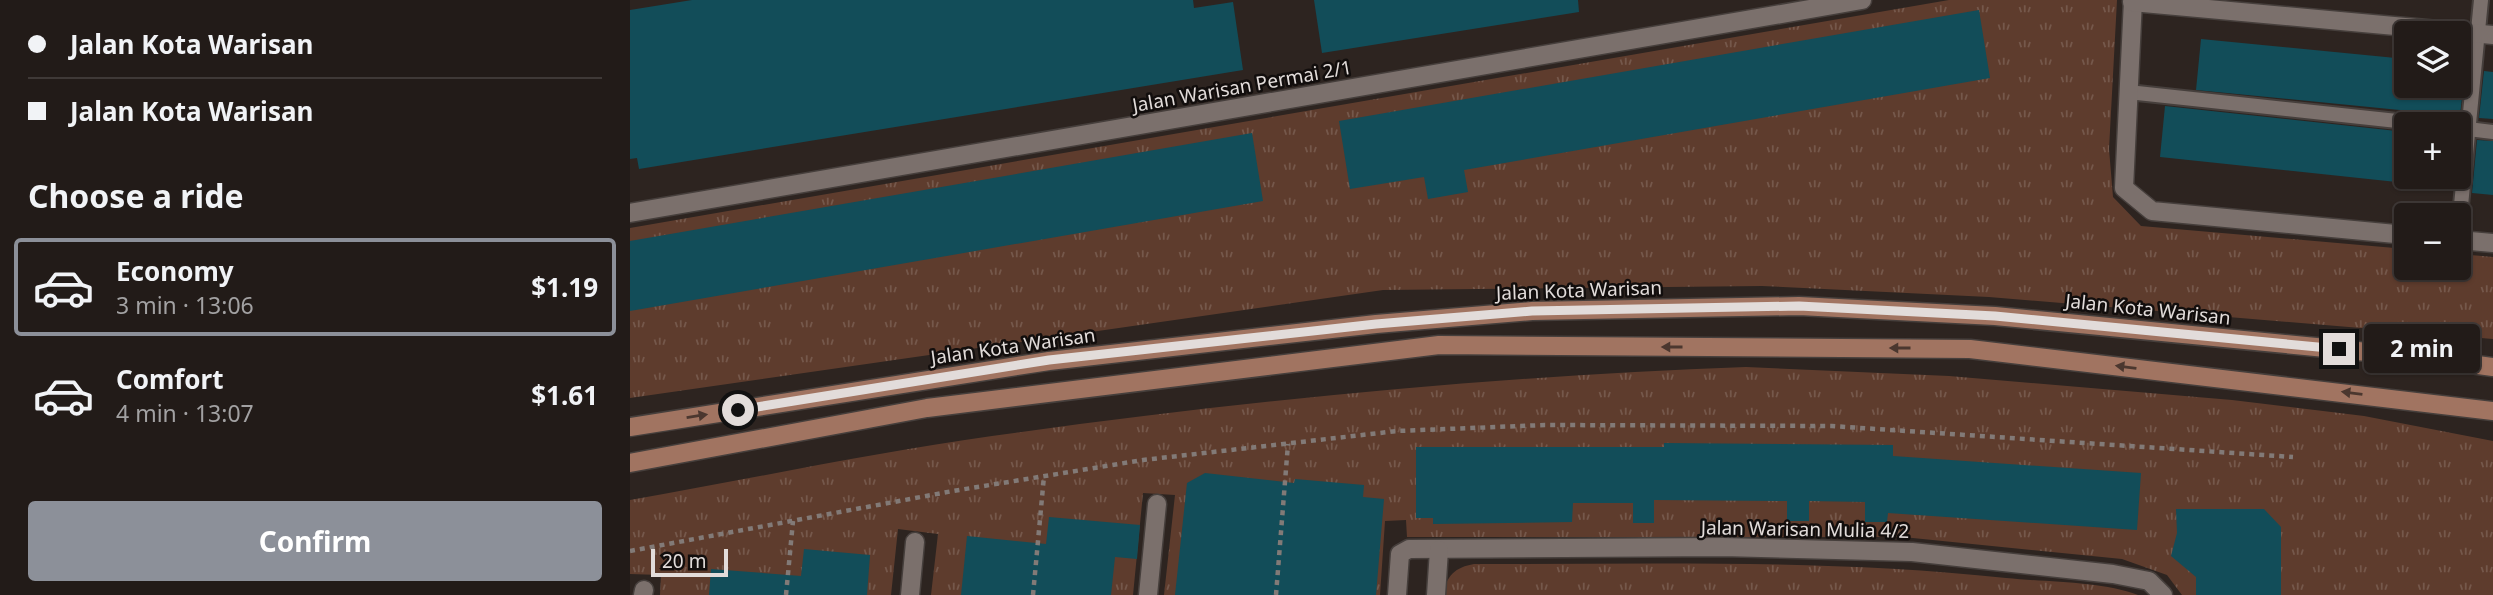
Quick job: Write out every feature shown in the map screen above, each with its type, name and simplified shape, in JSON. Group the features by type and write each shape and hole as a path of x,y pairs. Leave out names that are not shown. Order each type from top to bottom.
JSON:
{"street":[{"name":"Jalan Warisan Permai 2/1","path":"630,213 1862,0"},
{"path":"2394,234 2152,211 2124,188 2132,1 2485,35"},
{"path":"2471,241 2493,243"},
{"name":"Jalan Kota Warisan","path":"630,427 1049,360 1376,324 1532,311 1799,306 1969,314 2418,357 2493,367"},
{"path":"630,463 927,408 1439,345 1970,349 2493,411"},
{"path":"2418,357 2493,358"},
{"path":"2379,396 2493,421"},
{"path":"1148,595 1157,504"},
{"path":"910,595 915,542"},
{"name":"Jalan Warisan Mulia 4/2","path":"1397,595 1400,554 1409,549 1723,547 1912,552 2113,574 2149,581 2163,595"},
{"path":"1436,595 1439,550"}],"lane":[{"path":"2467,112 2485,35 2481,0"},
{"path":"2128,92 2394,121"},
{"path":"2471,129 2493,132"}],"path":[{"path":"630,551 1143,460 1397,431 1545,425 1832,426 2293,457"},
{"path":"1276,595 1289,444"},
{"path":"1033,595 1044,476"},
{"path":"786,595 793,521"}],"green space":[{"path":"1949,0 2117,0 2109,149 2113,197 2141,226 2394,248 2394,280 2471,280 2471,255 2493,257 2493,339 1989,297 1762,286 1383,290 630,398 630,228"},
{"path":"1746,367 1949,376 2232,400 2364,416 2493,441 2493,595 2182,595 2167,575 2122,559 1903,537 1407,537 1406,520 1385,521 1380,595 1164,595 1175,495 1143,493 1133,595 931,595 938,534 898,529 891,595 660,595 661,575 630,574 630,500 856,458 1086,423 1274,401 1557,377"},
{"path":"1474,564 1740,564 1873,568 2091,585 2138,595 1444,595 1449,578 1462,567"}],"building":[{"path":"692,0 1193,0 1194,8 1233,2 1243,70 639,169 637,158 630,159 630,10"},
{"path":"1314,0 1578,0 1579,12 1322,53"},
{"path":"1979,10 1990,78 1464,170 1468,192 1428,199 1424,177 1350,189 1339,121"},
{"path":"2201,39 2394,58 2394,98 2462,98 2460,112 2419,112 2196,90"},
{"path":"2484,71 2493,72 2493,119 2479,118"},
{"path":"2165,106 2394,131 2394,182 2160,157"},
{"path":"1252,133 1263,201 630,311 630,241"},
{"path":"2477,140 2493,141 2493,195 2472,193"},
{"path":"1664,443 1893,445 1893,456 2141,473 2137,530 1888,513 1887,522 1865,522 1865,502 1809,501 1809,521 1787,521 1787,501 1654,500 1654,523 1633,523 1633,503 1573,503 1572,522 1433,524 1433,518 1416,518 1416,447 1664,447"},
{"path":"1205,473 1294,483 1295,479 1364,485 1363,497 1384,499 1376,595 1175,595 1187,483"},
{"path":"2176,509 2264,509 2281,527 2281,595 2196,595 2196,577 2171,556 2177,533"},
{"path":"1049,517 1140,525 1137,559 1115,557 1111,595 961,595 967,536 1046,544"},
{"path":"804,549 870,555 867,595 709,595 711,569 801,576"}],"route":[{"path":"738,410 1049,360 1376,324 1532,311 1799,306 1995,316 2339,349"}]}
